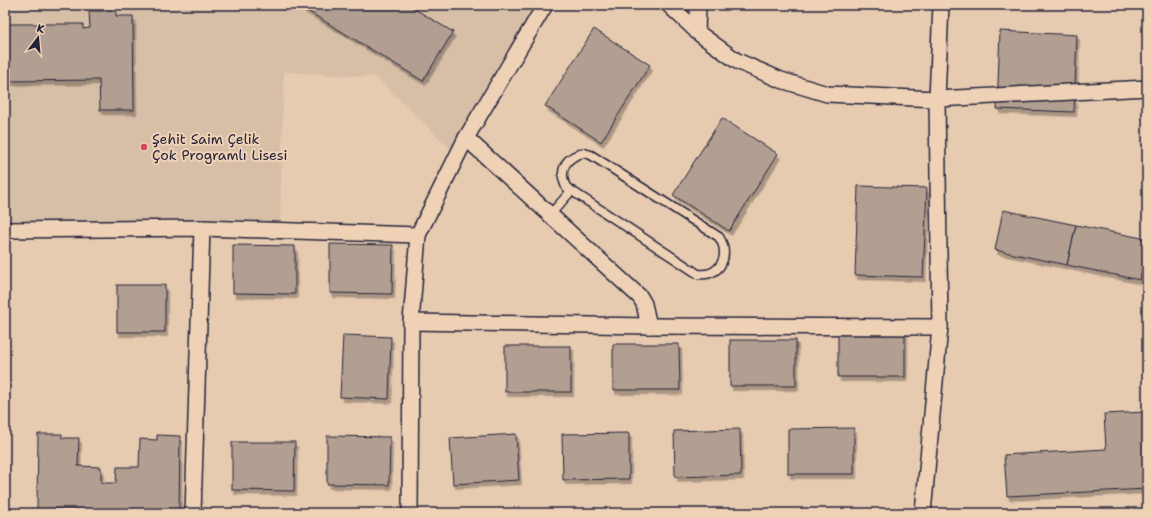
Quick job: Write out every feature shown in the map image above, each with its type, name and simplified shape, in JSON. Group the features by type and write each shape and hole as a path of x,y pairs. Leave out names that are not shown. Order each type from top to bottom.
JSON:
{"street":[{"path":"410,513 411,322 418,235 466,138 545,5"},
{"path":"669,5 697,32 737,61 775,78 827,94 937,100 1147,88"},
{"path":"697,32 698,5"},
{"path":"923,513 940,327 937,100 940,5"},
{"path":"466,138 640,297 644,304 649,326"},
{"path":"5,230 202,228 418,235"},
{"path":"194,513 202,228"},
{"path":"411,322 649,326 940,327"}],"lane":[{"path":"577,154 591,155 719,237 724,249 723,262 712,273 705,275 698,274 571,191 563,181 563,168 566,162 577,154"},
{"path":"550,215 571,191"}],"shaded area":[{"name":"Şehit Saim Çelik Çok Programlı Lisesi","path":"5,5 543,5 453,151 376,77 284,72 280,222 5,223"}],"building":[{"path":"298,5 408,5 453,32 423,81"},
{"path":"89,11 116,11 116,16 133,16 134,110 100,110 99,80 5,81 5,24 83,24 83,29 90,28"},
{"path":"594,29 650,65 601,142 545,106"},
{"path":"1000,31 1077,35 1074,112 997,109"},
{"path":"722,118 778,154 729,231 673,195"},
{"path":"858,186 927,188 923,277 855,275"},
{"path":"1003,210 1076,225 1067,265 995,250"},
{"path":"1076,225 1147,239 1140,280 1067,265"},
{"path":"330,244 393,245 392,294 330,293"},
{"path":"233,245 295,246 295,294 233,293"},
{"path":"117,285 165,285 165,332 117,332"},
{"path":"838,331 905,331 905,377 838,377"},
{"path":"343,335 391,337 389,399 340,397"},
{"path":"730,340 796,340 796,386 730,386"},
{"path":"613,344 679,344 680,390 613,390"},
{"path":"505,346 571,346 571,392 505,392"},
{"path":"1145,412 1147,489 1007,496 1004,455 1106,449 1104,414"},
{"path":"854,428 854,474 788,474 788,429"},
{"path":"740,429 741,475 675,477 674,431"},
{"path":"629,433 629,479 563,480 562,434"},
{"path":"38,434 62,434 62,438 79,438 78,466 101,467 101,483 116,483 117,467 139,467 140,439 157,440 157,435 180,436 179,511 37,509"},
{"path":"516,434 519,480 453,484 450,438"},
{"path":"327,436 390,437 389,485 327,484"},
{"path":"232,442 295,442 294,491 232,490"}],"place":[{"name":"Şehit Saim Çelik Çok Programlı Lisesi","path":"144,147"}]}
